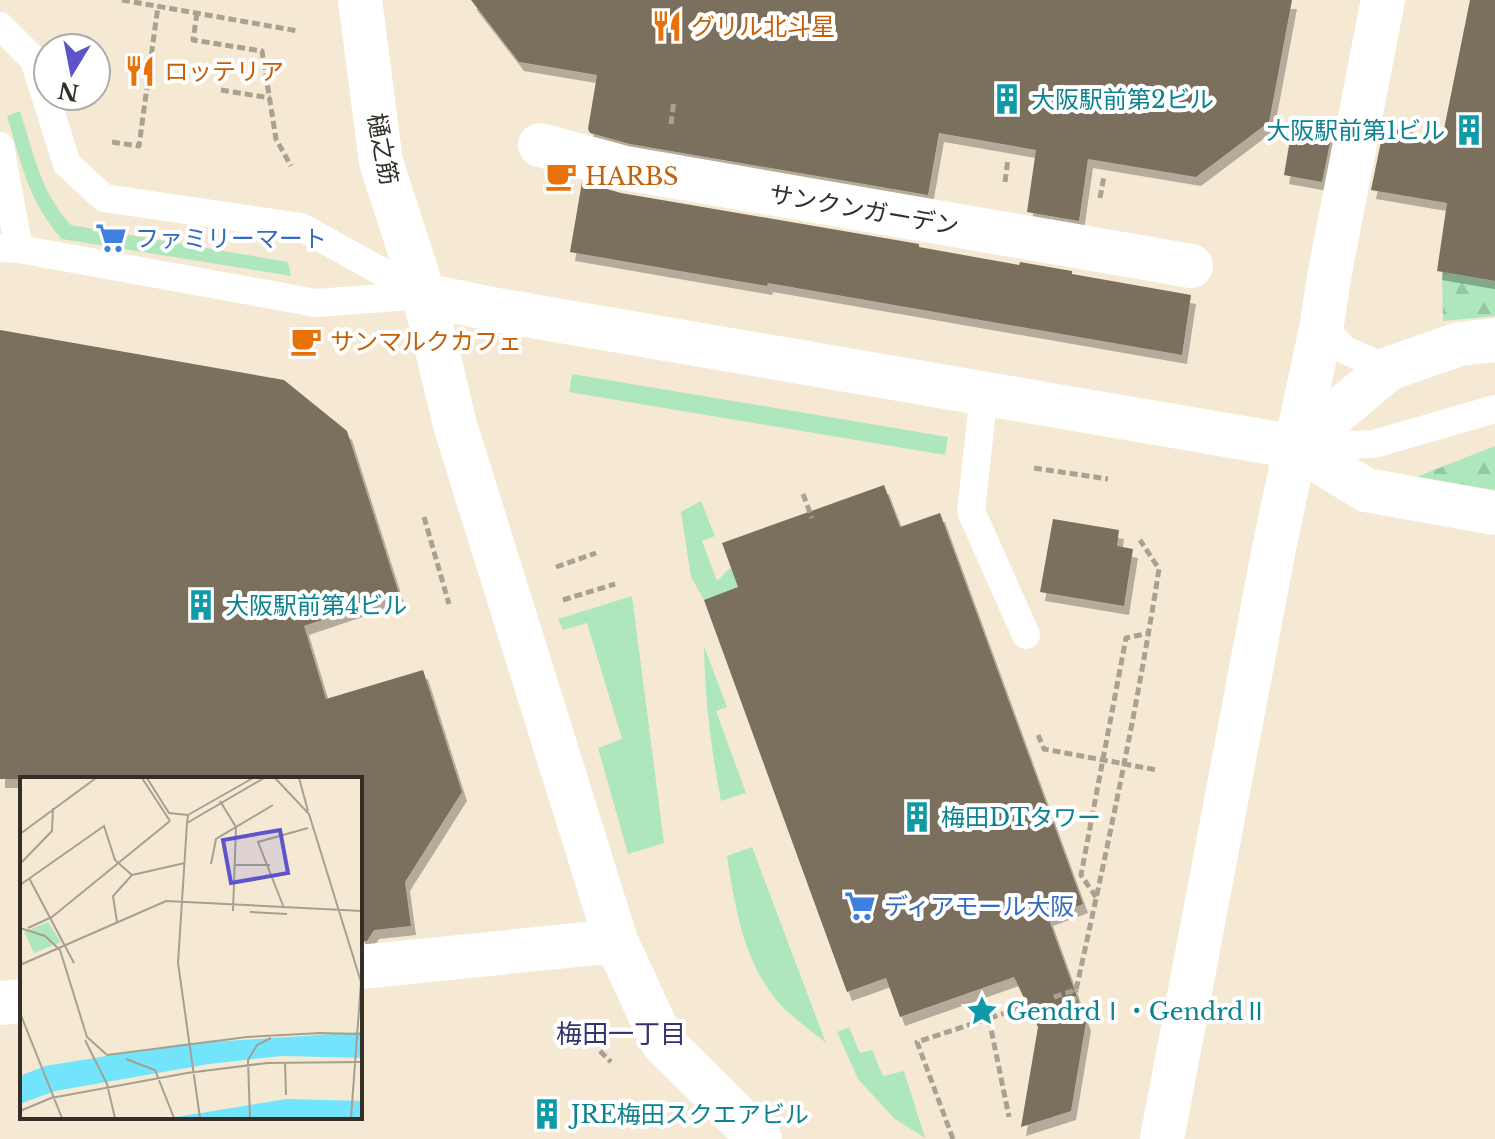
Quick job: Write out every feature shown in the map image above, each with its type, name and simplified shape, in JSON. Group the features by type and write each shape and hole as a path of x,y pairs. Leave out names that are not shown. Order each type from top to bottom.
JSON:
{"street":[{"name":"樋之筋","path":"360,0 381,162 424,295 455,425 616,941 663,1043 760,1139"},
{"path":"1162,1139 1271,563 1322,324 1383,0"},
{"name":"サンクンガーデン","path":"540,145 625,168 1191,266"},
{"path":"424,295 1296,447 1366,490 1495,513"},
{"path":"1296,447 1388,369 1459,344 1495,340"},
{"path":"362,967 616,941"},
{"path":"0,1003 20,1001"}],"lane":[{"path":"0,26 34,60 67,164 104,198 301,227 424,295"},
{"path":"0,146 10,249"},
{"path":"0,228 10,249"},
{"path":"10,249 316,303 424,295"},
{"path":"1322,324 1343,349 1388,369"},
{"path":"984,393 971,511 1026,635"},
{"path":"1296,447 1374,444 1495,409"}],"path":[{"path":"122,0 298,31"},
{"path":"112,142 139,146 158,6"},
{"path":"197,13 193,40 262,51 276,139 291,166"},
{"path":"221,90 270,98"},
{"path":"670,132 674,101"},
{"path":"1005,187 1008,159"},
{"path":"1034,468 1108,479"},
{"path":"803,494 812,518"},
{"path":"423,515 449,604"},
{"path":"1074,1004 1149,633 1159,569 1140,540"},
{"path":"548,569 596,553"},
{"path":"559,601 615,584"},
{"path":"1096,898 1081,875 1126,638 1149,633"},
{"path":"1038,735 1044,749 1157,770"},
{"path":"1054,997 1076,990"},
{"path":"953,1139 917,1042 1027,1006"},
{"path":"989,1019 1009,1117"}],"green space":[{"path":"20,111 45,186 71,225 288,262 291,276 62,239 33,196 22,166 7,116"},
{"path":"1442,272 1495,281 1495,316 1443,321"},
{"path":"572,374 948,437 945,455 569,392"},
{"path":"1495,446 1495,490 1416,477"},
{"path":"701,501 715,536 702,541 717,581 731,567 739,587 704,600 691,577 681,512"},
{"path":"632,596 664,843 628,854 598,748 622,739 587,623 563,630 558,619"},
{"path":"704,646 727,707 716,711 746,793 721,801 709,724"},
{"path":"752,847 826,1043 778,1002 756,969 749,951 737,914 727,856"},
{"path":"849,1027 860,1053 872,1050 883,1076 904,1071 925,1138 895,1119 858,1079 837,1032"}],"building":[{"name":"大阪駅前第2ビル","path":"471,0 1292,0 1269,122 1196,177 1088,159 1079,221 1027,212 1036,150 939,133 928,195 630,144 590,133 588,129 597,75 519,62"},
{"path":"1470,0 1495,0 1495,281 1437,271 1447,203 1371,190 1383,132 1390,133 1391,128 1442,139"},
{"path":"1294,116 1334,123 1322,182 1284,175"},
{"path":"582,182 621,193 919,244 919,247 1019,265 1020,262 1072,271 1072,274 1191,295 1182,355 570,252"},
{"name":"大阪駅前第4ビル","path":"0,330 284,380 347,431 399,594 304,626 326,699 423,670 462,792 405,882 411,926 374,930 367,941 362,942 362,777 0,779"},
{"name":"梅田DTタワー","path":"884,485 900,527 940,513 1083,904 1048,917 1086,1022 1071,1111 1021,1127 1038,1027 1014,977 900,1017 886,978 847,992 704,600 738,587 722,543"},
{"path":"1053,519 1119,530 1117,546 1133,549 1124,606 1040,592"}],"place":[{"name":"グリル北斗星","path":"667,26"},
{"name":"ロッテリア","path":"140,71"},
{"name":"大阪駅前第2ビル","path":"1007,99"},
{"name":"大阪駅前第1ビル","path":"1469,130"},
{"name":"HARBS","path":"561,176"},
{"name":"ファミリーマート","path":"111,238"},
{"name":"サンマルクカフェ","path":"306,341"},
{"name":"大阪駅前第4ビル","path":"201,605"},
{"name":"梅田DTタワー","path":"917,817"},
{"name":"ディアモール大阪","path":"860,906"},
{"name":"GendrdⅠ・GendrdⅡ","path":"982,1011"},
{"name":"JRE梅田スクエアビル","path":"547,1114"}],"district":[{"name":"梅田一丁目","path":"621,1034"}]}
